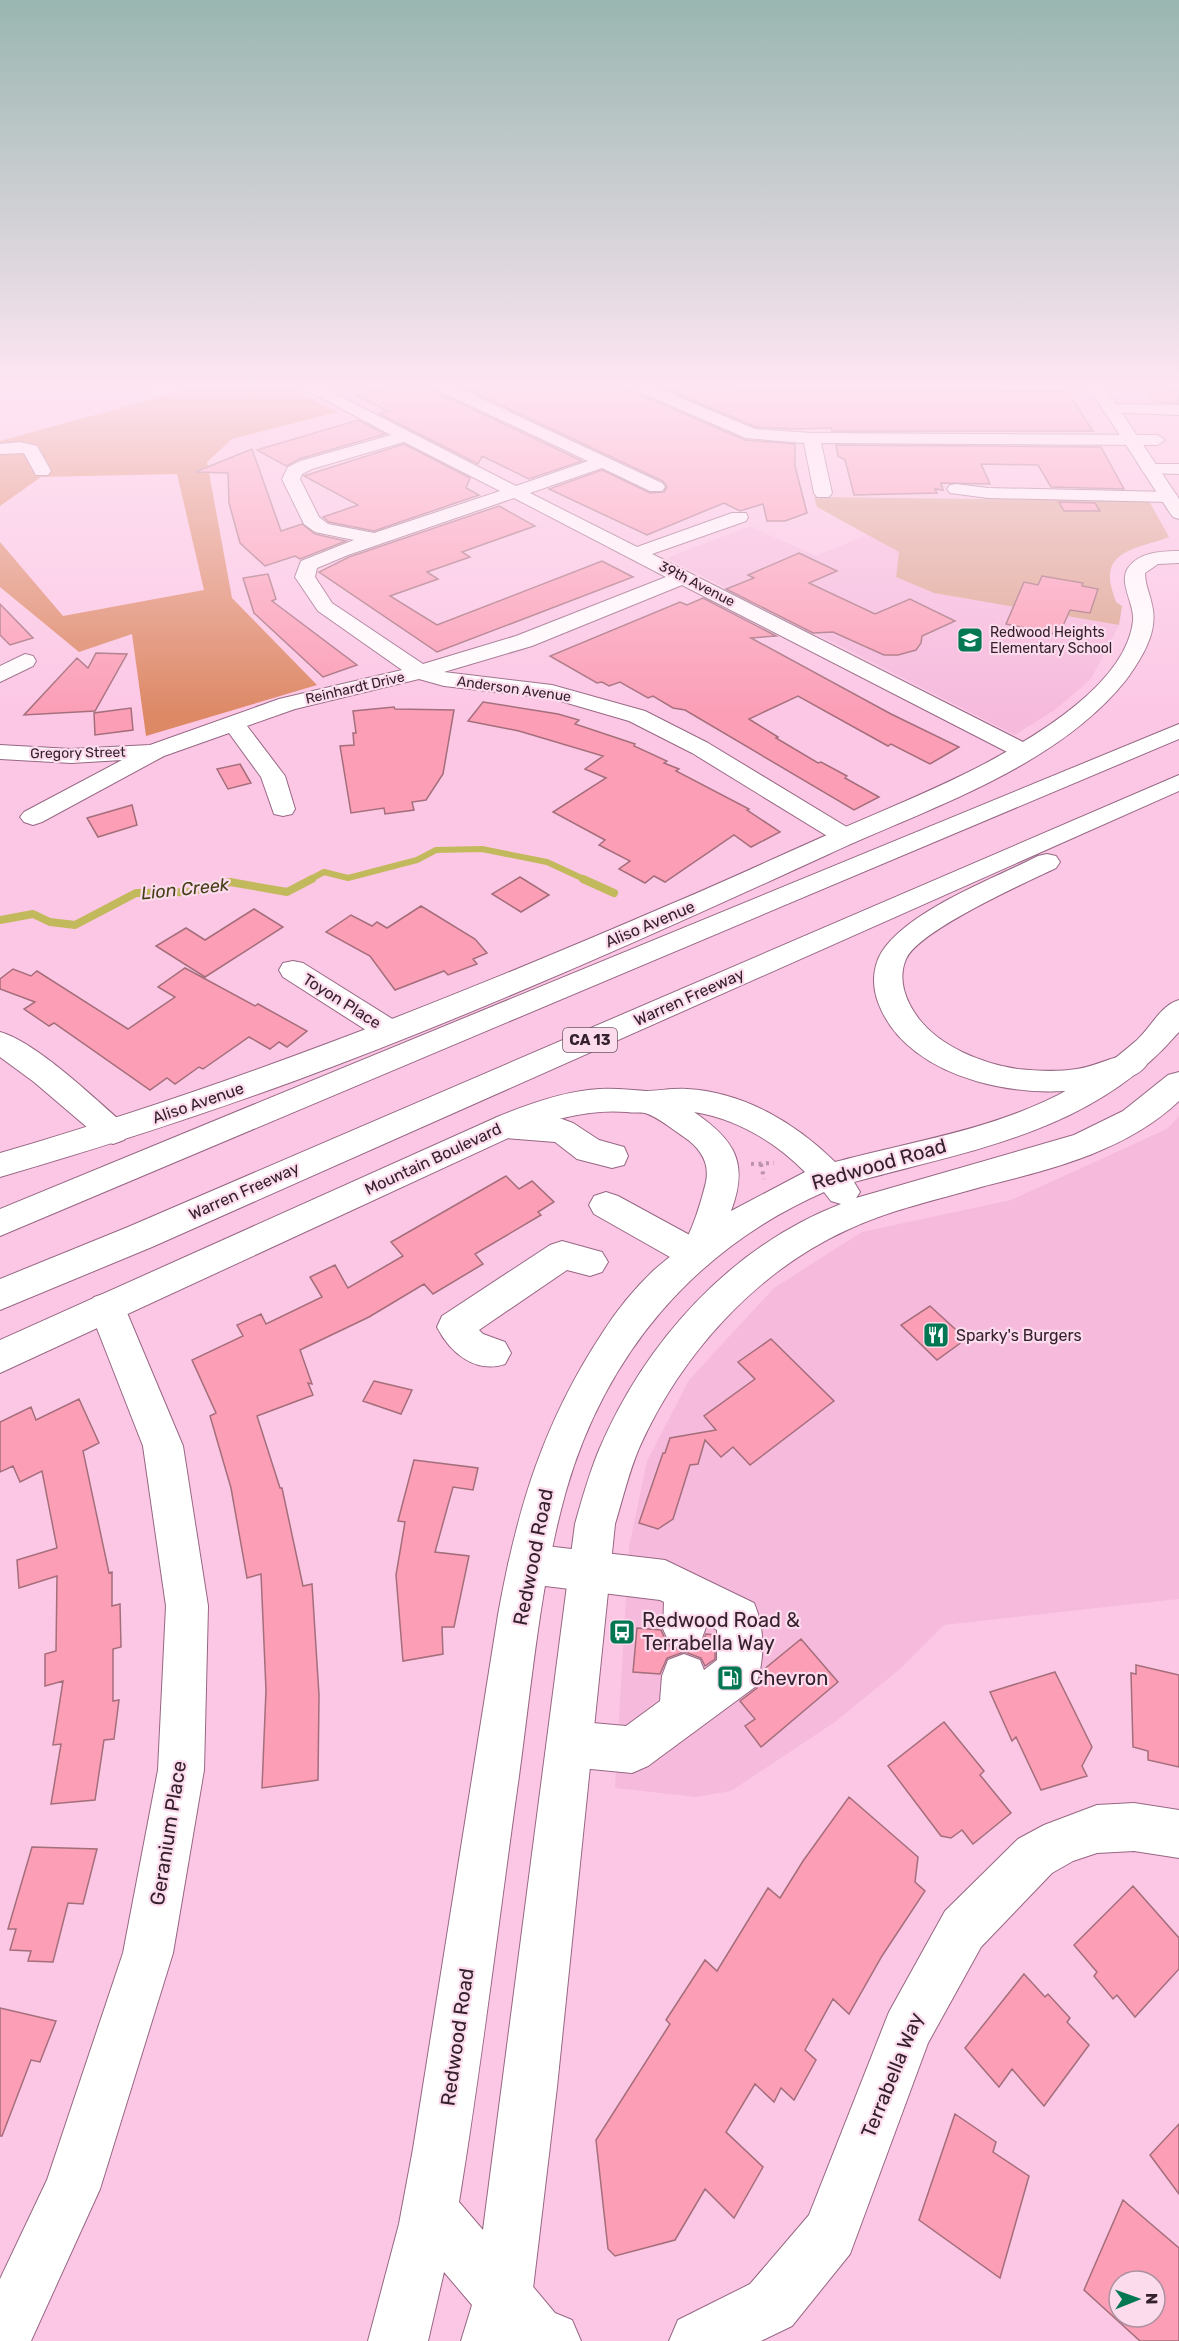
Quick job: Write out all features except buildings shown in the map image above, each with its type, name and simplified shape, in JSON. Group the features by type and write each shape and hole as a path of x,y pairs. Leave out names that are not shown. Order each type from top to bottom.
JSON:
{"main road":[{"path":"299,495 311,520 322,528 341,534 375,539 505,495"},
{"name":"39th Avenue","path":"521,495 637,553 683,570 1023,752"},
{"path":"1063,495 1169,497 1179,513"},
{"path":"637,553 739,517"},
{"name":"Anderson Avenue","path":"375,539 308,565 305,577 325,607 420,672 444,679 552,692 637,716 700,748 846,837"},
{"name":"Aliso Avenue","path":"0,1166 113,1132 258,1082 391,1032 693,907 1000,766 1054,734 1113,681 1126,663 1142,630 1144,608 1135,586 1135,572 1146,561 1161,557 1179,557"},
{"name":"Reinhardt Drive","path":"33,817 156,751 287,704 420,672 524,641 683,570"},
{"path":"0,675 25,661"},
{"path":"233,723 273,776 283,809"},
{"path":"0,1224 1179,730"},
{"name":"Gregory Street","path":"0,752 71,756 156,751"},
{"path":"1132,1064 1101,1075 1058,1081 1006,1077 982,1072 937,1050 919,1038 903,1021 893,1005 888,969 894,954 906,940 924,927 1101,833 1141,803 1172,785"},
{"name":"Warren Freeway","path":"0,1295 151,1232 1172,785"},
{"name":"Toyon Place","path":"293,970 391,1032"},
{"name":"Redwood Road","path":"398,2341 429,2211 540,1505 556,1459 591,1385 622,1335 648,1300 696,1255 740,1222 802,1187 830,1176 1013,1126 1073,1102 1132,1064 1173,1020 1179,1010"},
{"path":"0,1042 45,1074 113,1132"},
{"path":"497,2319 596,1524 624,1439 645,1398 684,1341 724,1297 773,1256 806,1235 859,1212 922,1190 1067,1151 1105,1137 1139,1117 1179,1083"},
{"name":"Mountain Boulevard","path":"0,1357 506,1126 547,1109 581,1102 688,1100 737,1112 789,1139 830,1176 859,1212"},
{"path":"606,1205 696,1255 723,1187 724,1165 720,1152 710,1139 697,1128 650,1102"},
{"path":"506,1126 562,1131 589,1150 612,1156"},
{"path":"492,1353 470,1345 455,1327 573,1248"},
{"name":"Geranium Place","path":"1,2341 72,2190 148,1953 181,1770 186,1606 163,1446 107,1308"},
{"path":"529,1564 665,1580 686,1610 739,1618 739,1671 683,1694 632,1750 570,1744"},
{"name":"Terrabella Way","path":"699,2341 771,2306 830,2234 907,2030 963,1929 1035,1856 1061,1842 1097,1829 1134,1827 1179,1834"},
{"path":"429,2211 497,2319 539,2340 550,2341"}],"path":[{"path":"744,1164 781,1163"}],"shaded area":[{"path":"0,495 15,495 0,506"},
{"path":"182,495 213,495 232,598 317,685 146,736 132,634 79,652 0,587 0,542 63,616 204,590"},
{"path":"814,497 1149,501 1169,537 1123,554 1111,568 1111,587 1116,602 1122,606 1119,625 934,593 896,577 899,552 817,507"},
{"name":"Redwood Heights Elementary School","path":"750,526 816,556 868,534 899,552 896,577 934,593 1119,625 1091,679 1056,709 1015,735 667,558"},
{"path":"1179,1116 1179,1599 944,1625 900,1669 835,1722 731,1791 696,1797 615,1788 629,1547 647,1461 689,1380 774,1288 862,1232 1011,1200 1167,1129"}],"waterway":[{"name":"Lion Creek","path":"309,880 324,872 348,878 417,860 436,850 482,849 547,862 586,880"},
{"name":"Lion Creek","path":"0,920 33,914 50,922 75,925 136,893 188,892 230,882 287,892 312,879"},
{"name":"Lion Creek","path":"583,879 614,893"}],"place":[{"name":"Redwood Heights Elementary School","path":"970,640"},
{"name":"Sparky's Burgers","path":"936,1335"},
{"name":"Redwood Road & Terrabella Way","path":"622,1632"},
{"name":"Chevron","path":"730,1678"}]}
